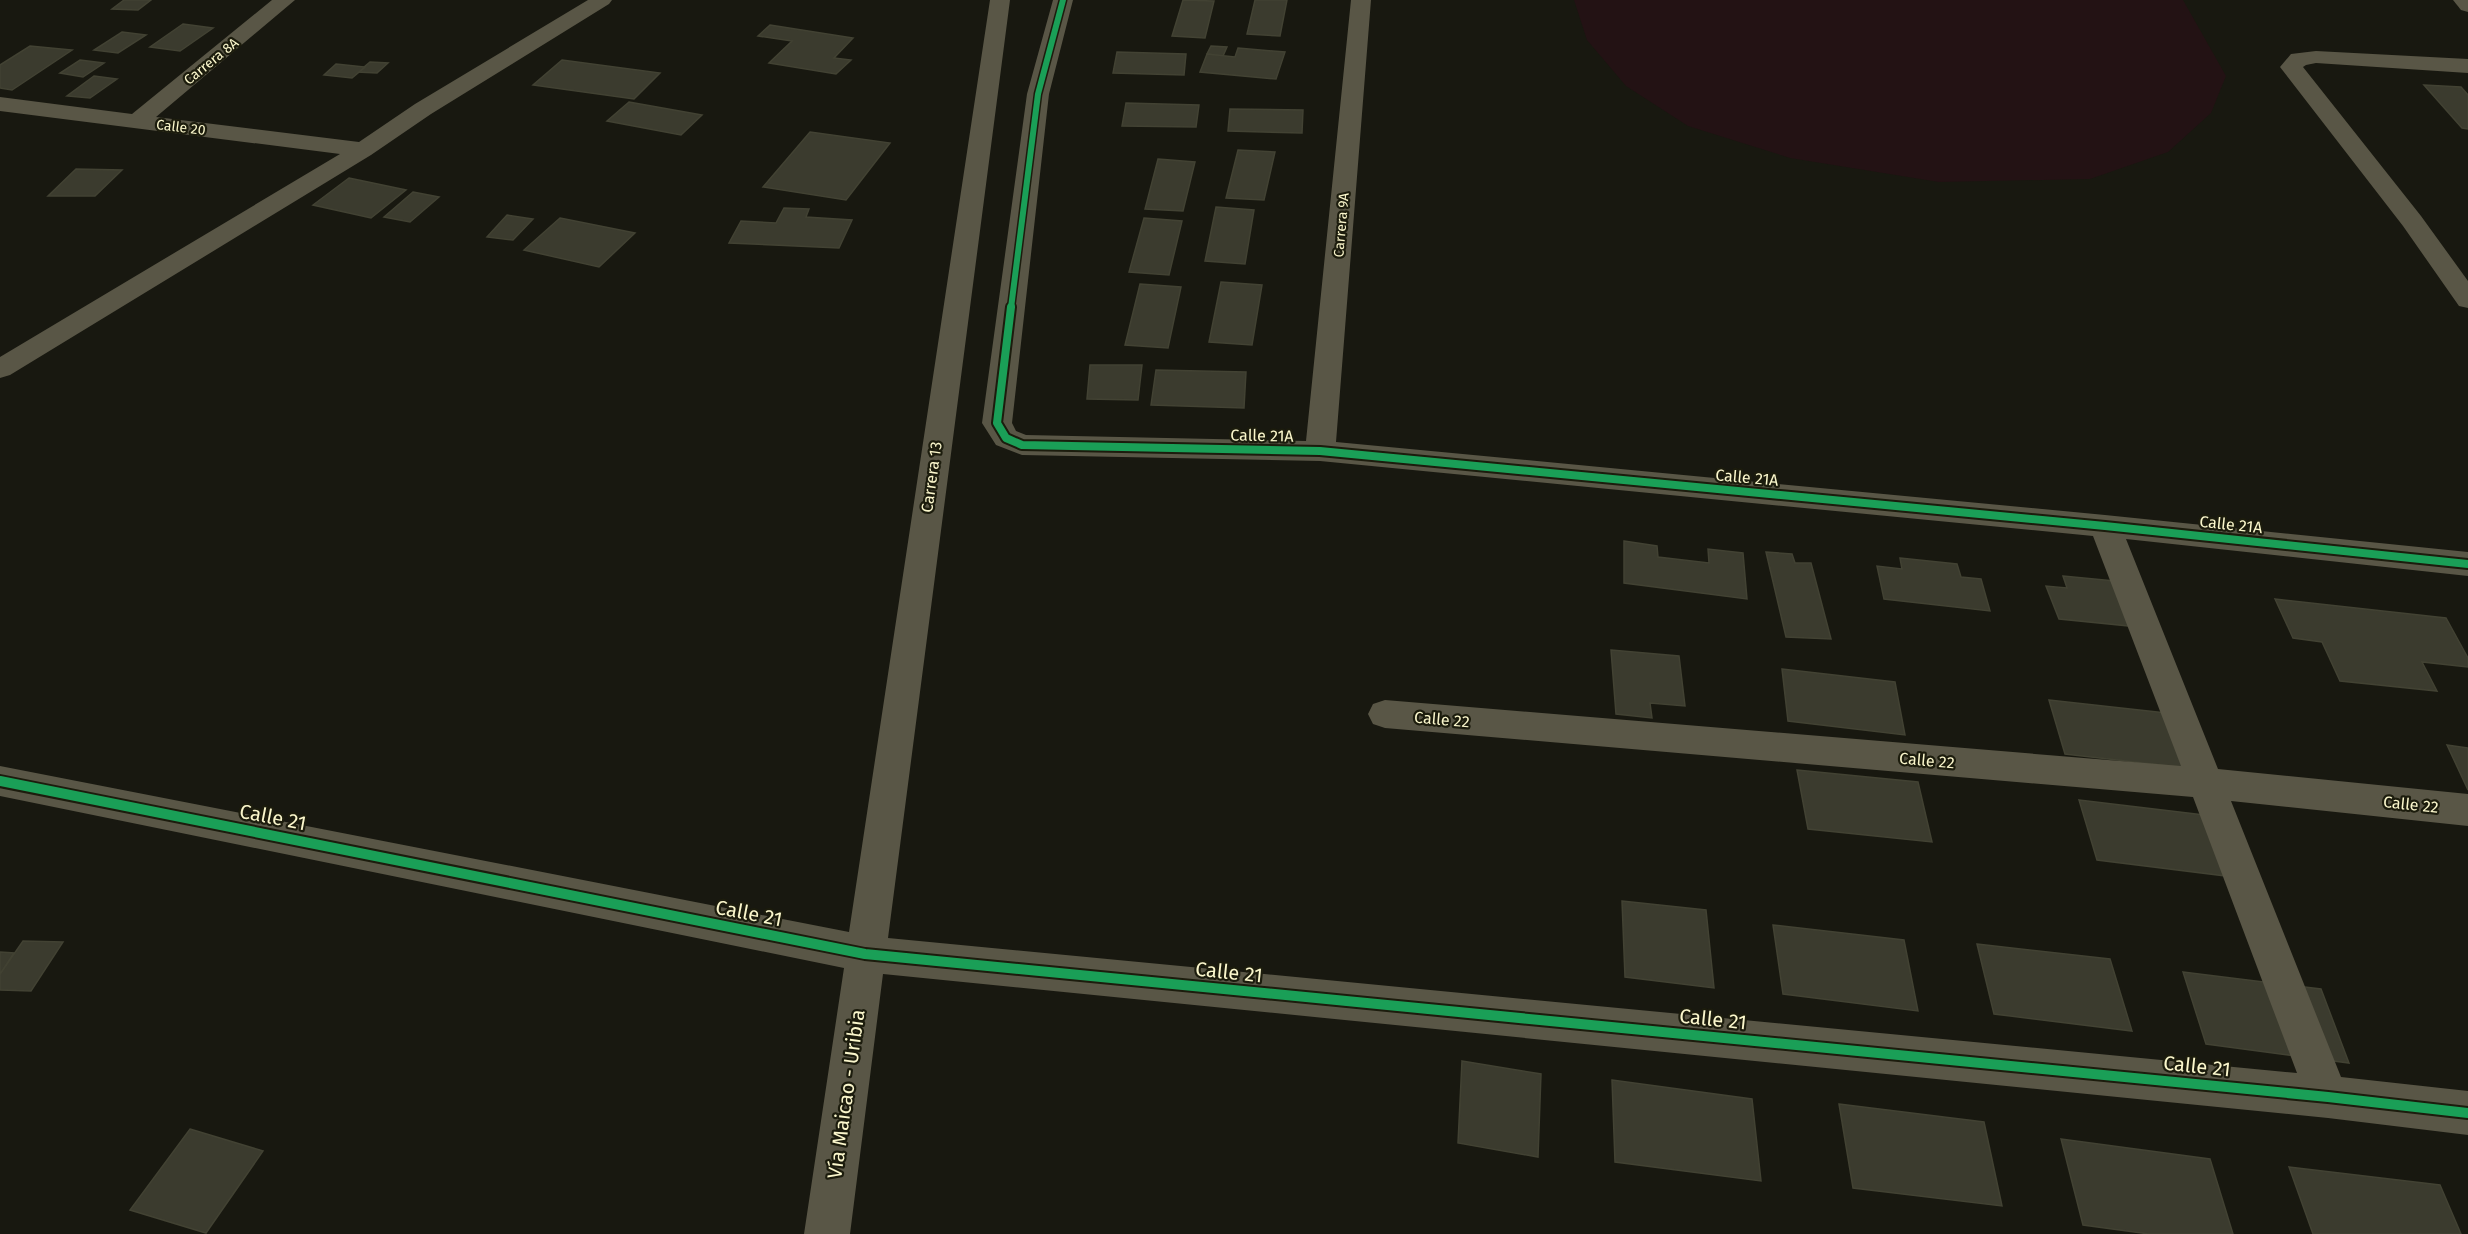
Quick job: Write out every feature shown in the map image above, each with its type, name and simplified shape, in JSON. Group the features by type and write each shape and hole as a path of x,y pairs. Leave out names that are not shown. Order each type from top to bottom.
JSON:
{"street":[{"name":"Carrera 8A","path":"137,121 285,0"},
{"path":"0,369 363,150 423,109 602,0"},
{"name":"Carrera 13","path":"865,954 1000,0"},
{"name":"Calle 21A","path":"1063,0 1038,94 997,423 1006,438 1022,445 1320,451 2105,526 2468,564"},
{"name":"Carrera 9A","path":"1320,451 1361,0"},
{"path":"2463,0 2468,6"},
{"path":"2468,66 2316,57 2299,59 2291,67 2412,221 2468,300"},
{"name":"Calle 20","path":"0,104 363,150"},
{"path":"2105,526 2328,1097"},
{"name":"Calle 22","path":"1385,714 2206,783 2468,810"},
{"name":"Calle 21","path":"0,781 865,954 2328,1097 2468,1113"},
{"name":"Vía Maicao - Uribia","path":"827,1234 865,954"}],"shaded area":[{"path":"1574,0 2183,0 2226,76 2211,113 2168,152 2090,179 1939,182 1790,158 1688,126 1626,86 1587,40"}],"building":[{"path":"124,0 151,0 138,10 112,9"},
{"path":"1183,0 1214,1 1205,38 1172,36"},
{"path":"1255,0 1287,0 1280,36 1247,34"},
{"path":"183,24 213,28 180,51 150,47"},
{"path":"770,25 853,38 834,58 851,60 836,74 769,63 792,41 758,36"},
{"path":"122,32 146,35 118,53 94,50"},
{"path":"30,46 72,50 12,90 0,88 0,65"},
{"path":"1211,46 1227,47 1223,56 1207,54"},
{"path":"1238,48 1285,52 1276,79 1200,72 1207,54 1235,57"},
{"path":"1117,52 1186,54 1184,75 1113,73"},
{"path":"80,60 104,63 83,77 60,73"},
{"path":"562,60 660,73 634,99 533,85"},
{"path":"370,62 388,63 377,73 358,72"},
{"path":"336,64 365,67 352,78 324,75"},
{"path":"94,76 117,79 90,98 67,96"},
{"path":"2424,85 2461,87 2468,95 2468,129 2462,128"},
{"path":"629,102 702,115 681,135 607,121"},
{"path":"1126,103 1199,105 1196,127 1122,126"},
{"path":"1230,109 1303,110 1302,133 1228,131"},
{"path":"810,132 890,143 846,200 763,187"},
{"path":"1238,150 1275,152 1264,200 1226,198"},
{"path":"1158,159 1195,162 1183,211 1145,209"},
{"path":"76,169 122,170 95,196 48,196"},
{"path":"349,178 406,190 371,218 313,205"},
{"path":"413,192 439,197 410,222 384,217"},
{"path":"1216,207 1254,210 1245,264 1205,261"},
{"path":"784,208 809,209 806,217 852,220 839,248 729,243 741,221 776,223"},
{"path":"507,215 533,219 513,240 487,237"},
{"path":"560,218 635,233 599,267 524,250"},
{"path":"1144,218 1182,221 1169,275 1129,272"},
{"path":"1221,282 1262,285 1252,345 1209,342"},
{"path":"1140,284 1181,287 1168,348 1125,345"},
{"path":"1090,365 1142,365 1138,400 1087,399"},
{"path":"1156,370 1246,372 1244,408 1151,405"},
{"path":"1624,541 1657,546 1658,557 1709,563 1708,549 1743,553 1747,599 1624,583"},
{"path":"1766,552 1792,554 1795,563 1811,563 1831,639 1786,637"},
{"path":"1900,558 1957,564 1961,577 1981,579 1990,611 1884,599 1877,566 1902,569"},
{"path":"2063,576 2125,582 2159,629 2059,619 2046,586 2067,588"},
{"path":"2275,599 2446,618 2468,658 2468,667 2422,662 2437,691 2340,681 2322,642 2293,638"},
{"path":"1611,650 1679,656 1685,706 1650,703 1652,718 1616,714"},
{"path":"1782,669 1895,682 1905,735 1788,721"},
{"path":"2049,700 2166,713 2187,768 2065,754"},
{"path":"2447,745 2468,748 2468,790"},
{"path":"1797,770 1918,782 1932,842 1808,829"},
{"path":"2079,800 2204,815 2226,876 2097,860"},
{"path":"1622,901 1706,910 1714,988 1625,977"},
{"path":"1773,925 1904,940 1918,1011 1783,994"},
{"path":"23,941 63,942 31,991 0,990 0,974"},
{"path":"1977,944 2110,959 2132,1031 1994,1014"},
{"path":"0,952 14,953 0,974"},
{"path":"2183,972 2321,989 2349,1063 2206,1044"},
{"path":"1462,1061 1541,1074 1538,1157 1458,1143"},
{"path":"1612,1080 1752,1099 1761,1181 1615,1162"},
{"path":"1839,1104 1984,1122 2002,1206 1853,1188"},
{"path":"190,1129 263,1151 206,1233 130,1210"},
{"path":"2061,1139 2210,1159 2233,1234 2149,1234 2083,1225"},
{"path":"2289,1167 2440,1185 2461,1234 2313,1234"}],"cycle path":[{"path":"1063,0 1038,94 997,423 1006,438 1022,445 1320,451 2105,526 2468,564"},
{"path":"0,781 865,954 2328,1097 2468,1113"}]}
